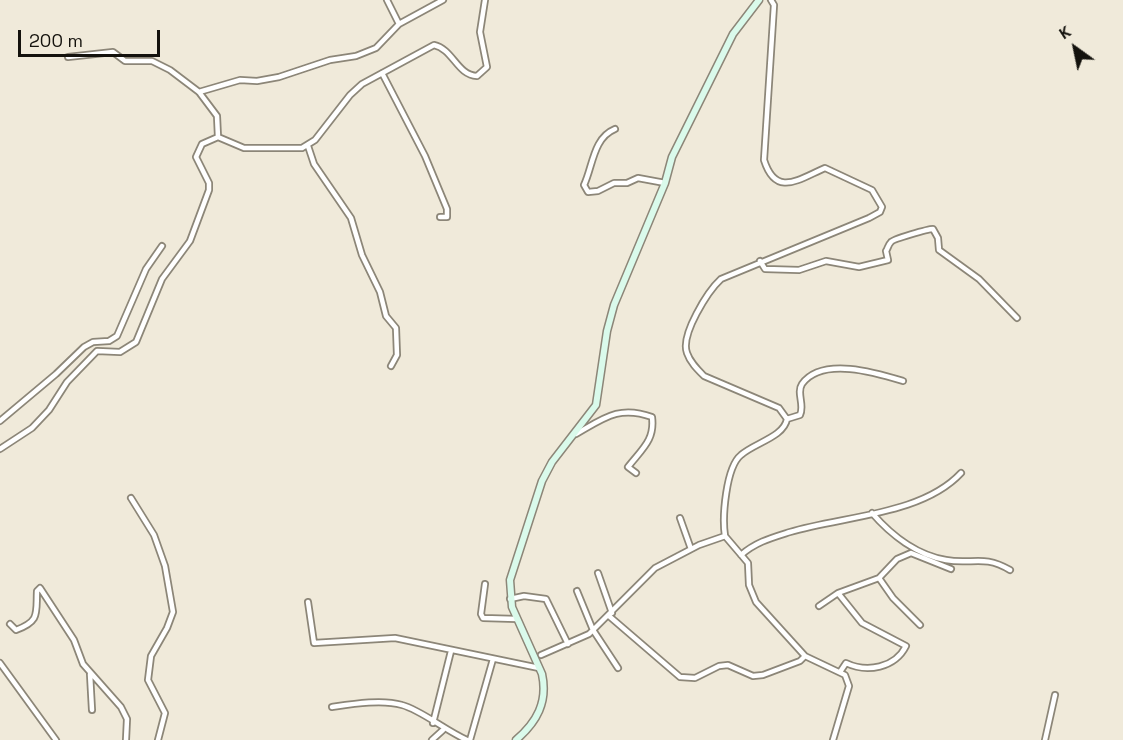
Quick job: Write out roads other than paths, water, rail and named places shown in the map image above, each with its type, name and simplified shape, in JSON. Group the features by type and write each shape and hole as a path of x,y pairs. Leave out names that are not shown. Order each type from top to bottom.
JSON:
{"main road":[{"path":"516,740 533,723 543,702 545,687 510,599 510,580 542,481 552,462 596,405 607,331 614,305 665,183 672,157 733,34 759,0"}],"street":[{"path":"387,0 399,24"},
{"path":"199,92 240,80 257,81 279,77 330,60 356,56 376,48 399,24 443,0"},
{"path":"0,449 32,428 48,410 67,382 97,351 120,352 136,342 162,279 184,250 204,208 209,183 197,161 198,151 202,144 218,137 244,148 259,150 308,146 350,95 382,73 434,45 447,51 465,72 477,76 483,72 487,61 480,32 485,0"},
{"path":"771,0 774,5 764,160 768,172 774,180 793,183 825,168 872,190 882,207 880,212 869,218 733,273 711,289 687,336 686,345 694,367 704,376 779,408 787,419"},
{"path":"68,57 113,52 125,61 152,61 170,70 199,92 217,116 218,137"},
{"path":"382,73 425,156 447,209 447,217 440,218"},
{"path":"615,129 602,139 595,151 584,185 588,192 598,191 614,183 627,183 638,178 665,183"},
{"path":"308,146 314,164 351,219 362,255 376,280 386,316 396,328 397,355 391,366"},
{"path":"760,261 765,269 778,268 791,271 807,269 826,261 860,267 888,260 886,251 891,242 898,238 933,229 938,238 939,250 979,279 1017,318"},
{"path":"0,421 84,347 93,342 109,341 117,336 146,269 162,246"},
{"path":"833,740 849,686 845,675 805,656 756,602 749,585 748,563 724,536 725,503 736,461 753,447 782,430 787,419 800,415 802,384 825,369 863,369 903,381"},
{"path":"571,436 614,412 636,411 652,417 654,430 645,447 628,467 636,473"},
{"path":"741,555 754,543 818,524 872,513 937,492 961,473"},
{"path":"131,498 154,535 165,566 173,612 151,656 148,680 165,713 158,740"},
{"path":"872,513 885,528 921,552 947,561 981,559 1010,570"},
{"path":"680,519 691,549"},
{"path":"542,655 593,630 655,568 691,549 724,536"},
{"path":"819,606 838,592 879,578 897,559 911,553 951,569"},
{"path":"598,573 610,614 680,676 695,678 718,666 728,665 753,676 763,675 800,661 805,656"},
{"path":"879,578 893,598 920,625"},
{"path":"485,584 481,614 483,618 517,619"},
{"path":"10,624 16,630 31,625 35,619 37,591 40,588 74,640 89,674 92,710"},
{"path":"577,591 593,630 618,668"},
{"path":"838,592 862,623 906,646 901,657 876,668 858,669 846,663 840,672"},
{"path":"510,599 524,596 546,599 568,644"},
{"path":"308,602 314,643 395,638 539,668"},
{"path":"433,723 451,651"},
{"path":"332,707 401,704 443,730 469,740 493,659"},
{"path":"0,663 56,740"},
{"path":"89,674 114,696 122,707 127,719 126,740"},
{"path":"1045,740 1055,695"},
{"path":"432,740 443,730"}]}
